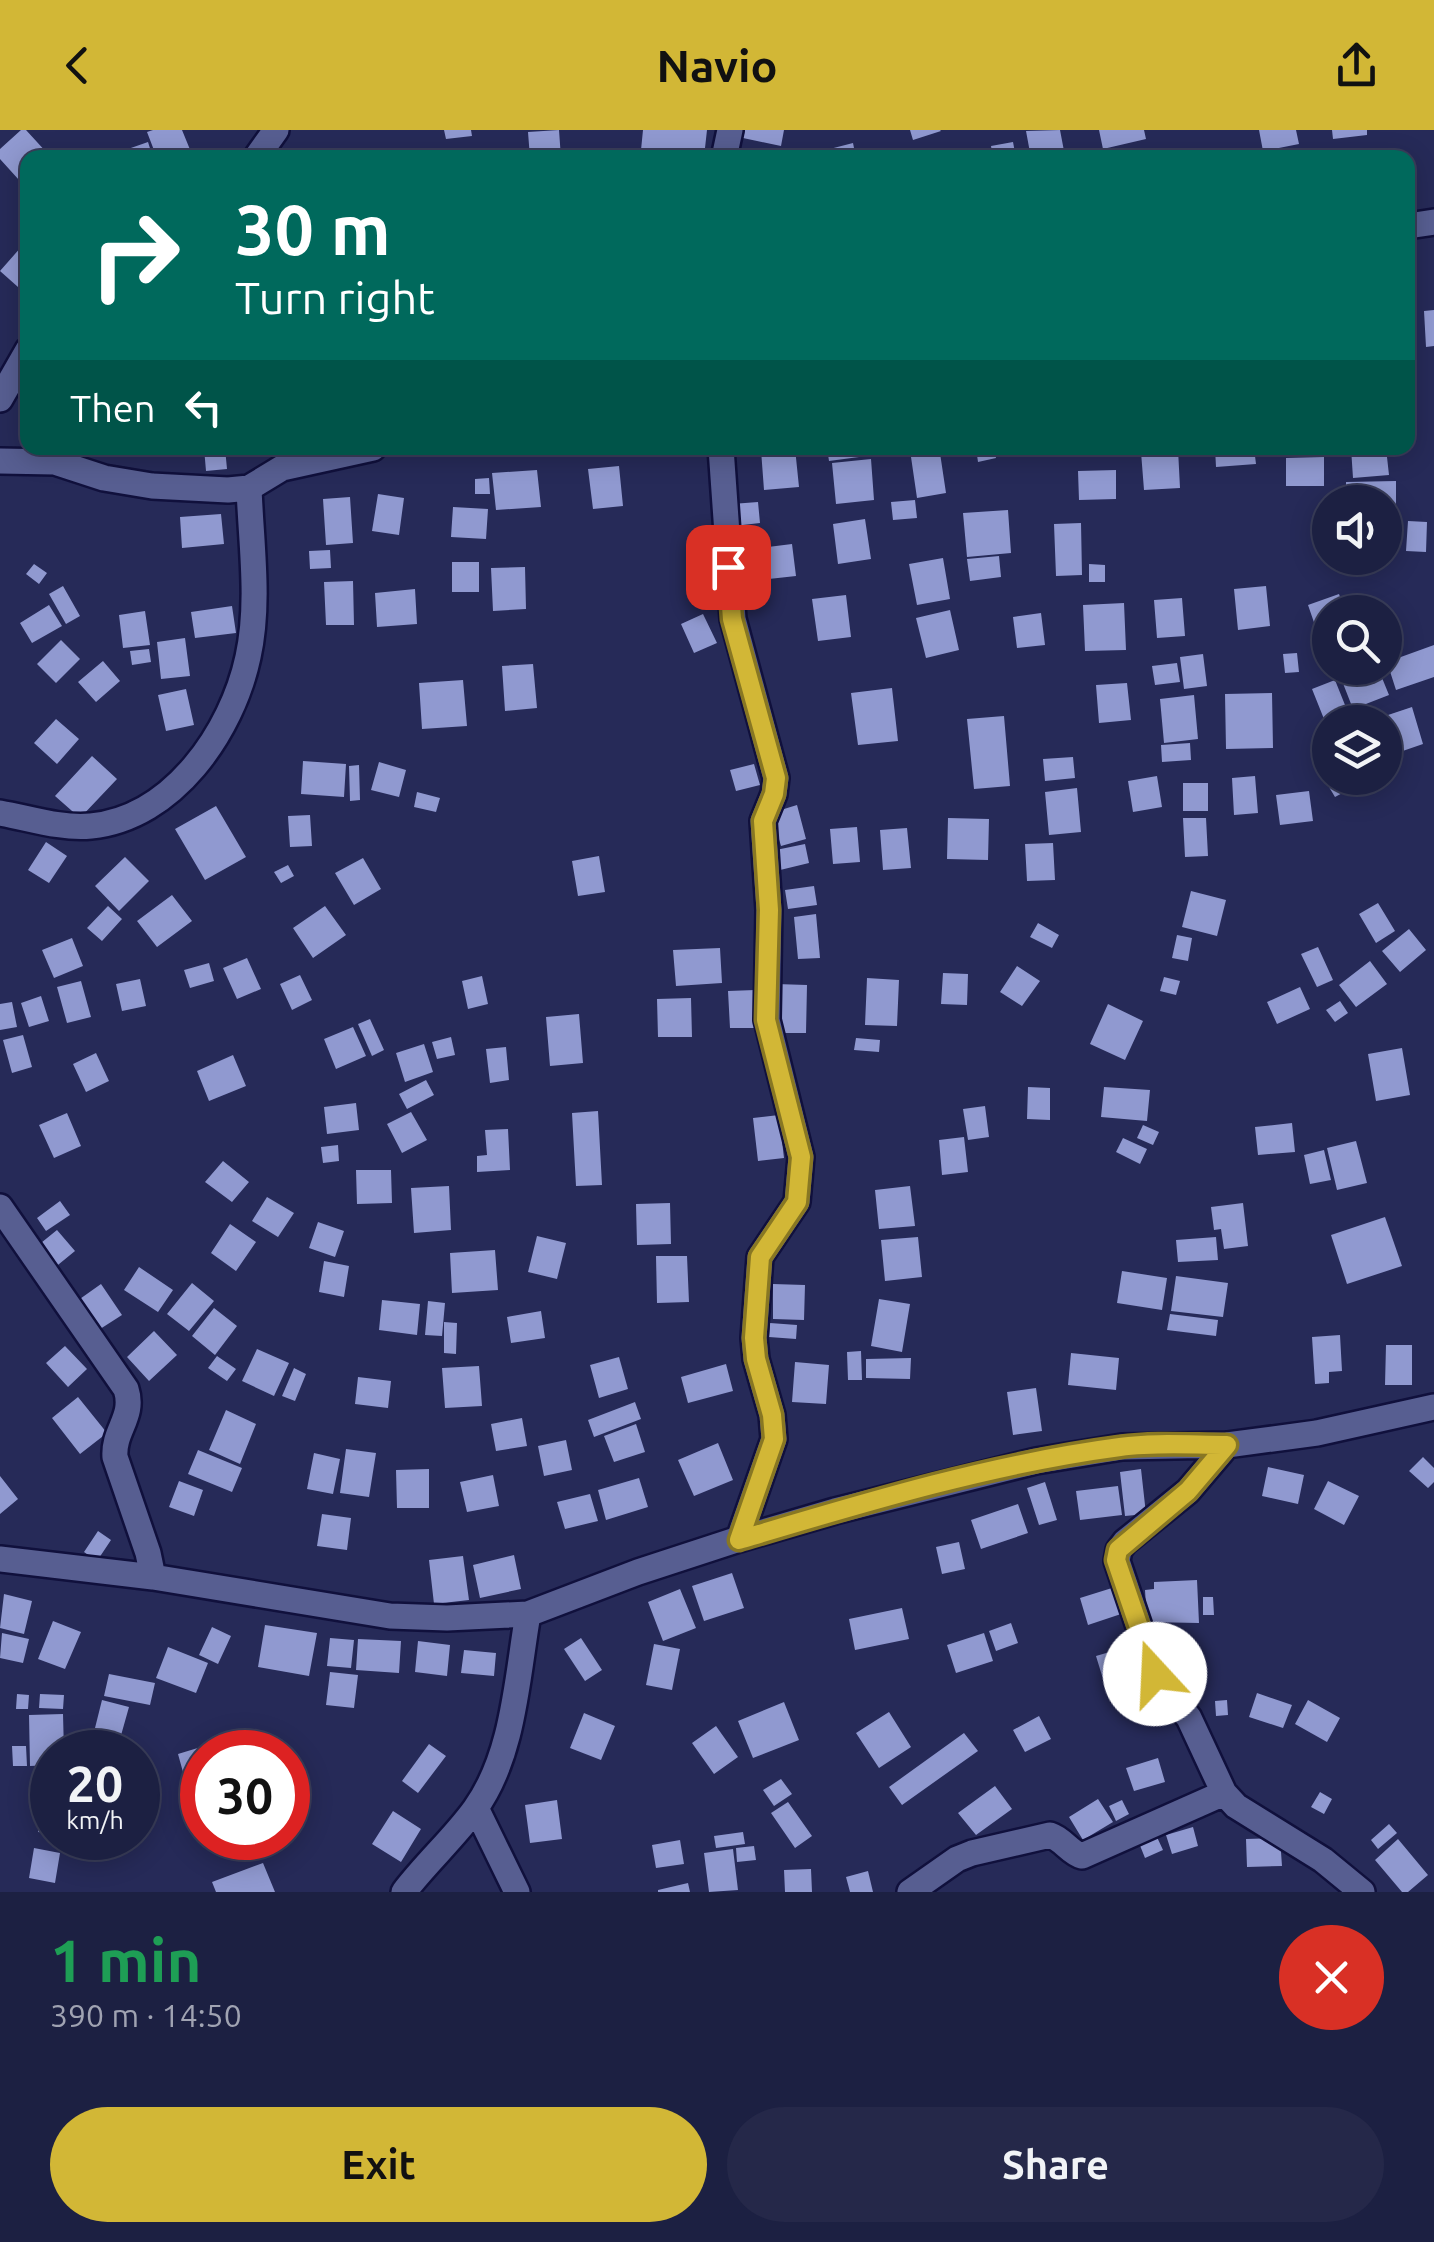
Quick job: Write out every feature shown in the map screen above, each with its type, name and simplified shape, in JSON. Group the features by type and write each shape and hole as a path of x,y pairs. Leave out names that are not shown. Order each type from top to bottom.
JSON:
{"street":[{"path":"0,398 20,364"},
{"path":"0,461 55,462 104,478 152,486 228,490 248,488 282,468 340,455"},
{"path":"720,455 732,619 776,778 763,821 769,910 766,1020 801,1157 797,1202 760,1257 754,1338 774,1439 739,1540"},
{"path":"0,813 94,826 146,808 192,772 231,706 248,657 253,604 248,488"},
{"path":"0,1208 126,1389 130,1407 114,1443 115,1457 153,1577"},
{"path":"0,1560 153,1577 390,1616 528,1614 638,1572 835,1511 1036,1461 1122,1446 1227,1445 1317,1433 1434,1407"},
{"path":"1227,1445 1188,1491 1125,1542 1116,1560 1155,1674 1189,1718 1224,1792 1236,1806 1322,1860 1362,1892"},
{"path":"404,1892 476,1808 491,1782 504,1749 528,1614"},
{"path":"910,1892 972,1853 1050,1835 1060,1838 1076,1854 1089,1854 1224,1792"},
{"path":"476,1808 517,1892"}],"building":[{"path":"26,130 44,150 20,150 19,180 0,159 0,149"},
{"path":"182,130 190,150 154,150 147,132"},
{"path":"444,130 471,130 472,136 446,139"},
{"path":"559,130 560,150 529,150 528,132"},
{"path":"643,130 707,130 705,150 641,150"},
{"path":"745,130 784,130 781,146 743,138"},
{"path":"910,130 940,130 941,131 913,140"},
{"path":"1060,130 1064,150 1030,150 1026,131"},
{"path":"1099,130 1144,130 1146,139 1103,149"},
{"path":"1259,130 1296,130 1299,144 1263,150"},
{"path":"1332,130 1367,130 1367,135 1333,139"},
{"path":"148,142 150,150 128,150"},
{"path":"1013,142 1014,150 992,150 991,146"},
{"path":"853,143 854,150 826,150"},
{"path":"20,248 20,285 0,271"},
{"path":"1434,310 1434,346 1426,347 1424,311"},
{"path":"205,455 226,455 227,469 206,471"},
{"path":"761,455 796,455 799,487 764,490"},
{"path":"828,455 874,455 829,461"},
{"path":"940,455 946,493 917,498 911,457"},
{"path":"977,455 995,455 996,458 978,462"},
{"path":"1141,455 1178,455 1180,488 1144,490"},
{"path":"1215,455 1255,455 1256,464 1216,467"},
{"path":"1351,455 1387,455 1389,475 1353,478"},
{"path":"1324,457 1324,485 1286,486 1286,458"},
{"path":"871,459 874,500 836,504 832,463"},
{"path":"619,466 623,506 593,509 588,469"},
{"path":"537,470 541,507 496,510 492,473"},
{"path":"1116,470 1116,499 1079,500 1078,471"},
{"path":"489,478 490,494 475,494 475,479"},
{"path":"1396,481 1396,485 1346,485"},
{"path":"378,494 404,498 399,535 372,531"},
{"path":"350,497 353,543 326,545 323,499"},
{"path":"915,500 917,518 893,520 891,502"},
{"path":"758,502 760,523 734,526 732,504"},
{"path":"453,507 488,509 486,539 451,537"},
{"path":"1008,510 1011,553 967,557 963,513"},
{"path":"221,514 224,544 182,548 180,517"},
{"path":"865,519 871,559 838,564 833,524"},
{"path":"1408,521 1427,522 1426,552 1406,551"},
{"path":"1081,523 1082,575 1056,576 1054,524"},
{"path":"792,544 796,576 740,582 736,551"},
{"path":"330,550 331,568 310,569 309,551"},
{"path":"999,556 1001,577 970,581 967,559"},
{"path":"943,558 950,599 917,605 909,564"},
{"path":"452,562 479,562 479,592 452,592"},
{"path":"34,564 47,573 39,584 26,574"},
{"path":"1089,564 1105,565 1105,582 1089,582"},
{"path":"525,567 526,609 493,611 491,568"},
{"path":"717,572 719,596 689,599 687,575"},
{"path":"353,581 354,625 326,625 324,582"},
{"path":"63,586 80,616 66,624 49,594"},
{"path":"1266,586 1270,626 1238,630 1234,589"},
{"path":"415,589 417,624 377,627 375,593"},
{"path":"846,595 851,637 818,641 812,599"},
{"path":"1182,598 1185,636 1157,638 1154,600"},
{"path":"1124,603 1126,650 1085,651 1083,605"},
{"path":"49,605 62,626 32,643 20,623"},
{"path":"232,606 236,633 195,638 191,612"},
{"path":"950,610 959,650 926,658 916,618"},
{"path":"145,611 150,645 123,648 119,615"},
{"path":"1041,613 1045,645 1017,648 1013,617"},
{"path":"703,614 717,643 694,653 681,624"},
{"path":"185,638 190,676 161,679 157,642"},
{"path":"61,640 80,659 56,683 37,664"},
{"path":"1434,645 1434,677 1396,690 1394,685 1402,685 1402,657"},
{"path":"149,649 151,662 132,665 130,651"},
{"path":"1297,653 1299,672 1285,673 1283,654"},
{"path":"1203,654 1207,686 1184,689 1180,657"},
{"path":"103,661 120,681 96,702 78,682"},
{"path":"1177,663 1180,682 1155,685 1152,666"},
{"path":"533,664 537,708 505,711 502,666"},
{"path":"463,680 467,726 422,729 419,683"},
{"path":"1127,683 1131,720 1099,723 1096,685"},
{"path":"1337,685 1345,705 1318,705 1312,689"},
{"path":"1344,685 1385,685 1389,695 1363,705 1351,705"},
{"path":"892,688 898,741 858,745 851,693"},
{"path":"186,689 194,725 166,731 158,695"},
{"path":"1272,693 1273,748 1226,749 1225,694"},
{"path":"1194,695 1198,739 1164,743 1160,699"},
{"path":"1412,707 1423,744 1402,751 1402,710"},
{"path":"1004,716 1010,786 974,789 967,719"},
{"path":"56,719 79,739 57,764 34,743"},
{"path":"1190,743 1191,760 1162,762 1161,745"},
{"path":"92,756 117,779 80,818 55,796"},
{"path":"1073,757 1075,778 1045,781 1043,759"},
{"path":"303,761 346,764 344,797 301,794"},
{"path":"379,762 406,770 399,797 371,790"},
{"path":"754,764 760,785 736,791 730,770"},
{"path":"359,765 360,800 350,801 349,766"},
{"path":"1157,776 1162,807 1133,812 1128,781"},
{"path":"1255,776 1258,813 1234,815 1232,778"},
{"path":"1183,783 1208,783 1208,811 1183,811"},
{"path":"1077,788 1081,832 1049,835 1045,792"},
{"path":"1309,791 1313,821 1280,825 1276,795"},
{"path":"417,792 440,798 436,812 414,807"},
{"path":"797,805 806,839 781,846 771,813"},
{"path":"216,806 246,857 205,880 175,829"},
{"path":"310,815 312,846 290,847 288,816"},
{"path":"948,818 989,819 988,860 947,859"},
{"path":"1183,818 1206,818 1208,856 1185,857"},
{"path":"857,827 860,862 833,864 830,829"},
{"path":"907,828 911,868 883,870 880,830"},
{"path":"46,842 67,856 49,883 28,870"},
{"path":"1053,843 1055,880 1027,881 1025,844"},
{"path":"805,844 809,863 776,871 771,851"},
{"path":"599,856 605,892 578,896 572,861"},
{"path":"125,857 149,881 119,911 95,886"},
{"path":"363,858 381,889 354,905 335,873"},
{"path":"288,865 294,876 281,883 274,872"},
{"path":"814,886 817,905 788,909 785,890"},
{"path":"1191,891 1226,900 1217,936 1182,927"},
{"path":"172,895 192,921 157,947 137,921"},
{"path":"1378,903 1395,931 1376,943 1359,914"},
{"path":"108,906 122,919 102,941 87,928"},
{"path":"325,906 346,935 313,958 293,928"},
{"path":"816,914 820,958 798,959 794,917"},
{"path":"1038,923 1059,935 1052,948 1030,937"},
{"path":"1409,929 1426,950 1400,972 1382,951"},
{"path":"1177,935 1192,938 1188,961 1172,958"},
{"path":"72,938 83,966 54,978 42,950"},
{"path":"1318,947 1333,980 1317,987 1301,954"},
{"path":"720,948 722,983 676,986 673,950"},
{"path":"247,958 261,989 237,999 223,968"},
{"path":"1370,961 1387,984 1356,1007 1339,985"},
{"path":"209,963 214,981 190,988 184,970"},
{"path":"1017,966 1040,981 1022,1006 1000,992"},
{"path":"943,973 968,974 967,1005 941,1004"},
{"path":"300,975 312,1000 292,1010 280,984"},
{"path":"482,976 488,1004 468,1009 462,981"},
{"path":"1164,977 1180,981 1176,995 1160,991"},
{"path":"867,978 899,980 897,1026 865,1025"},
{"path":"140,979 146,1006 122,1011 116,984"},
{"path":"81,981 91,1017 67,1023 57,987"},
{"path":"776,984 807,985 806,1033 775,1033"},
{"path":"1300,987 1310,1009 1277,1024 1267,1002"},
{"path":"755,990 756,1028 730,1028 728,991"},
{"path":"41,996 49,1021 29,1027 21,1003"},
{"path":"691,998 692,1037 658,1037 657,999"},
{"path":"1340,1001 1348,1013 1335,1022 1326,1010"},
{"path":"12,1002 17,1027 0,1030 0,1004"},
{"path":"1108,1004 1143,1021 1125,1060 1090,1044"},
{"path":"579,1014 583,1063 550,1066 546,1017"},
{"path":"370,1019 384,1050 372,1056 358,1024"},
{"path":"353,1027 366,1056 336,1069 324,1039"},
{"path":"23,1035 32,1067 12,1073 3,1040"},
{"path":"451,1037 455,1055 437,1059 432,1042"},
{"path":"856,1038 880,1040 879,1052 854,1050"},
{"path":"424,1044 433,1072 405,1082 396,1053"},
{"path":"506,1047 509,1080 490,1083 486,1049"},
{"path":"1402,1048 1410,1095 1376,1101 1368,1054"},
{"path":"96,1053 109,1081 86,1092 73,1064"},
{"path":"233,1055 246,1086 209,1101 197,1071"},
{"path":"426,1080 434,1095 407,1109 399,1094"},
{"path":"1028,1087 1050,1088 1050,1120 1027,1119"},
{"path":"1104,1087 1150,1090 1147,1121 1101,1117"},
{"path":"356,1103 359,1130 327,1134 324,1107"},
{"path":"985,1106 989,1137 968,1140 963,1109"},
{"path":"598,1111 602,1185 576,1186 572,1113"},
{"path":"411,1112 427,1140 402,1153 387,1124"},
{"path":"67,1113 81,1146 54,1158 39,1125"},
{"path":"779,1115 784,1158 758,1161 753,1118"},
{"path":"1292,1123 1295,1152 1258,1155 1255,1127"},
{"path":"1143,1125 1159,1132 1153,1145 1137,1138"},
{"path":"508,1129 510,1170 477,1172 477,1156 487,1155 485,1130"},
{"path":"964,1137 968,1172 942,1175 939,1140"},
{"path":"1123,1138 1147,1149 1140,1164 1116,1152"},
{"path":"1356,1141 1367,1183 1337,1190 1327,1148"},
{"path":"338,1145 339,1161 323,1163 321,1147"},
{"path":"1324,1150 1331,1180 1310,1184 1304,1155"},
{"path":"223,1161 249,1182 232,1202 205,1182"},
{"path":"356,1170 391,1170 392,1203 357,1204"},
{"path":"449,1186 451,1230 414,1233 411,1188"},
{"path":"910,1186 915,1226 879,1229 875,1190"},
{"path":"267,1197 294,1213 278,1237 252,1221"},
{"path":"60,1201 70,1215 46,1231 37,1218"},
{"path":"670,1203 671,1244 637,1245 636,1204"},
{"path":"1243,1203 1248,1246 1224,1249 1221,1229 1214,1230 1211,1207"},
{"path":"1385,1217 1402,1266 1347,1284 1331,1235"},
{"path":"318,1222 344,1231 335,1257 309,1248"},
{"path":"230,1224 256,1242 236,1271 211,1253"},
{"path":"57,1230 75,1251 53,1269 36,1247"},
{"path":"537,1236 566,1243 557,1279 528,1272"},
{"path":"918,1237 922,1277 885,1281 881,1240"},
{"path":"1216,1237 1218,1260 1178,1262 1176,1240"},
{"path":"495,1250 498,1290 452,1293 450,1253"},
{"path":"656,1256 687,1256 689,1302 657,1303"},
{"path":"324,1261 349,1266 344,1297 319,1292"},
{"path":"139,1267 173,1290 158,1312 124,1290"},
{"path":"1122,1271 1167,1278 1162,1310 1117,1303"},
{"path":"1176,1276 1228,1283 1223,1317 1171,1311"},
{"path":"192,1283 214,1301 189,1331 167,1314"},
{"path":"101,1284 122,1315 97,1331 77,1301"},
{"path":"773,1284 805,1285 804,1320 773,1319"},
{"path":"879,1299 910,1304 902,1352 871,1346"},
{"path":"382,1300 420,1304 417,1335 379,1330"},
{"path":"428,1301 445,1303 442,1336 425,1335"},
{"path":"214,1308 237,1326 215,1355 192,1336"},
{"path":"541,1311 545,1338 511,1343 507,1317"},
{"path":"1170,1314 1218,1320 1216,1336 1167,1330"},
{"path":"444,1322 457,1323 456,1354 444,1353"},
{"path":"770,1323 797,1325 796,1339 769,1337"},
{"path":"154,1331 177,1355 149,1381 127,1357"},
{"path":"1340,1335 1342,1371 1329,1372 1329,1383 1315,1384 1312,1337"},
{"path":"1386,1345 1412,1345 1412,1385 1385,1385"},
{"path":"65,1346 87,1369 68,1387 46,1363"},
{"path":"257,1349 289,1363 274,1396 242,1381"},
{"path":"861,1351 862,1380 848,1380 847,1352"},
{"path":"1071,1353 1119,1358 1116,1390 1068,1385"},
{"path":"217,1356 236,1369 227,1381 208,1368"},
{"path":"619,1357 628,1389 599,1398 590,1365"},
{"path":"911,1358 910,1379 866,1378 866,1359"},
{"path":"795,1362 829,1365 826,1404 792,1402"},
{"path":"726,1364 733,1391 688,1403 681,1377"},
{"path":"479,1366 482,1406 445,1408 442,1368"},
{"path":"294,1368 306,1374 295,1401 282,1396"},
{"path":"358,1377 391,1381 388,1408 355,1404"},
{"path":"1036,1388 1042,1431 1013,1435 1007,1392"},
{"path":"78,1397 107,1433 80,1454 52,1418"},
{"path":"635,1402 641,1419 594,1437 588,1420"},
{"path":"226,1410 256,1424 240,1464 209,1450"},
{"path":"522,1418 527,1446 496,1451 491,1424"},
{"path":"636,1424 645,1452 614,1462 604,1436"},
{"path":"566,1440 572,1470 544,1476 538,1446"},
{"path":"718,1443 733,1480 694,1496 678,1460"},
{"path":"346,1449 376,1453 369,1497 340,1493"},
{"path":"198,1450 242,1468 232,1492 188,1474"},
{"path":"314,1453 340,1459 333,1494 307,1489"},
{"path":"1423,1457 1434,1468 1434,1482 1428,1488 1409,1471"},
{"path":"1268,1467 1304,1475 1298,1504 1262,1496"},
{"path":"429,1469 429,1508 397,1508 396,1470"},
{"path":"1141,1469 1146,1514 1125,1516 1120,1472"},
{"path":"493,1475 499,1506 467,1512 460,1482"},
{"path":"0,1476 18,1499 0,1514"},
{"path":"639,1478 648,1507 606,1520 598,1490"},
{"path":"179,1481 203,1490 194,1516 169,1507"},
{"path":"1328,1481 1359,1496 1344,1525 1314,1509"},
{"path":"1045,1482 1057,1520 1039,1525 1027,1488"},
{"path":"1118,1486 1122,1515 1080,1520 1076,1491"},
{"path":"590,1494 598,1521 565,1529 557,1502"},
{"path":"1018,1504 1028,1533 981,1549 971,1520"},
{"path":"322,1514 351,1518 347,1550 317,1546"},
{"path":"98,1531 111,1540 97,1561 84,1552"},
{"path":"959,1542 965,1569 942,1574 936,1547"},
{"path":"514,1555 521,1589 480,1598 473,1565"},
{"path":"463,1556 469,1600 434,1604 429,1560"},
{"path":"732,1573 744,1608 704,1621 692,1586"},
{"path":"1197,1580 1199,1623 1147,1622 1145,1590 1154,1589 1154,1582"},
{"path":"1112,1588 1121,1614 1088,1625 1080,1598"},
{"path":"680,1589 696,1628 663,1641 648,1602"},
{"path":"4,1594 32,1601 24,1634 0,1628"},
{"path":"1203,1597 1213,1597 1214,1615 1203,1615"},
{"path":"902,1608 909,1639 855,1650 849,1619"},
{"path":"53,1621 81,1632 65,1669 38,1659"},
{"path":"1011,1623 1018,1643 996,1651 989,1631"},
{"path":"265,1625 317,1633 309,1676 258,1667"},
{"path":"212,1627 231,1636 218,1664 199,1655"},
{"path":"2,1633 29,1639 23,1663 0,1658"},
{"path":"984,1633 993,1661 956,1673 947,1645"},
{"path":"330,1638 354,1640 351,1668 327,1666"},
{"path":"581,1638 602,1670 585,1681 564,1649"},
{"path":"358,1639 401,1641 399,1673 356,1670"},
{"path":"418,1641 450,1645 447,1676 415,1672"},
{"path":"654,1644 680,1649 672,1690 646,1685"},
{"path":"1130,1646 1141,1682 1107,1692 1096,1656"},
{"path":"168,1647 208,1663 196,1693 156,1678"},
{"path":"464,1650 496,1653 494,1676 461,1673"},
{"path":"330,1672 358,1675 354,1708 326,1705"},
{"path":"109,1674 155,1683 150,1705 104,1696"},
{"path":"1257,1693 1292,1705 1283,1728 1249,1717"},
{"path":"17,1694 29,1695 28,1709 16,1709"},
{"path":"40,1694 64,1695 63,1709 39,1708"},
{"path":"102,1700 129,1707 123,1730 94,1730"},
{"path":"1227,1700 1228,1715 1216,1716 1215,1701"},
{"path":"1308,1700 1340,1718 1327,1742 1295,1724"},
{"path":"784,1702 799,1740 753,1758 738,1721"},
{"path":"889,1712 911,1747 879,1768 856,1733"},
{"path":"584,1713 615,1726 601,1760 570,1748"},
{"path":"63,1714 63,1730 30,1730 30,1766 29,1715"},
{"path":"1039,1716 1051,1739 1025,1752 1013,1730"},
{"path":"716,1726 738,1757 714,1774 692,1743"},
{"path":"964,1733 978,1751 902,1805 889,1787"},
{"path":"429,1744 446,1756 418,1793 402,1781"},
{"path":"12,1746 26,1746 27,1766 13,1766"},
{"path":"1158,1758 1165,1782 1134,1791 1126,1768"},
{"path":"781,1779 792,1794 774,1806 763,1790"},
{"path":"995,1786 1012,1809 976,1835 958,1813"},
{"path":"1320,1792 1332,1799 1324,1814 1311,1807"},
{"path":"1098,1799 1113,1822 1083,1840 1069,1817"},
{"path":"557,1800 562,1839 530,1843 525,1805"},
{"path":"1122,1800 1129,1814 1116,1821 1109,1806"},
{"path":"788,1802 812,1836 795,1848 771,1813"},
{"path":"393,1811 421,1829 401,1862 372,1844"},
{"path":"1389,1824 1397,1833 1378,1849 1371,1840"},
{"path":"1193,1827 1198,1846 1172,1854 1166,1835"},
{"path":"743,1832 745,1844 716,1848 714,1836"},
{"path":"1156,1835 1163,1850 1145,1858 1139,1843"},
{"path":"1280,1838 1282,1866 1247,1867 1246,1839"},
{"path":"1398,1839 1428,1875 1408,1892 1402,1892 1375,1860"},
{"path":"680,1840 684,1864 656,1868 652,1845"},
{"path":"754,1846 756,1860 737,1862 736,1848"},
{"path":"733,1849 738,1890 709,1892 704,1853"},
{"path":"32,1860 59,1860 55,1883 29,1878"},
{"path":"263,1863 275,1892 216,1892 212,1882"},
{"path":"811,1869 812,1892 785,1892 784,1870"},
{"path":"868,1871 873,1892 850,1892 846,1877"},
{"path":"688,1883 690,1892 658,1892 658,1890"}],"route":[{"path":"728,567 732,619 776,778 763,821 769,910 766,1020 801,1157 797,1202 760,1257 754,1338 774,1439 739,1540 835,1511 1036,1461 1122,1446 1227,1445 1188,1491 1118,1550 1116,1560 1155,1674"}]}
